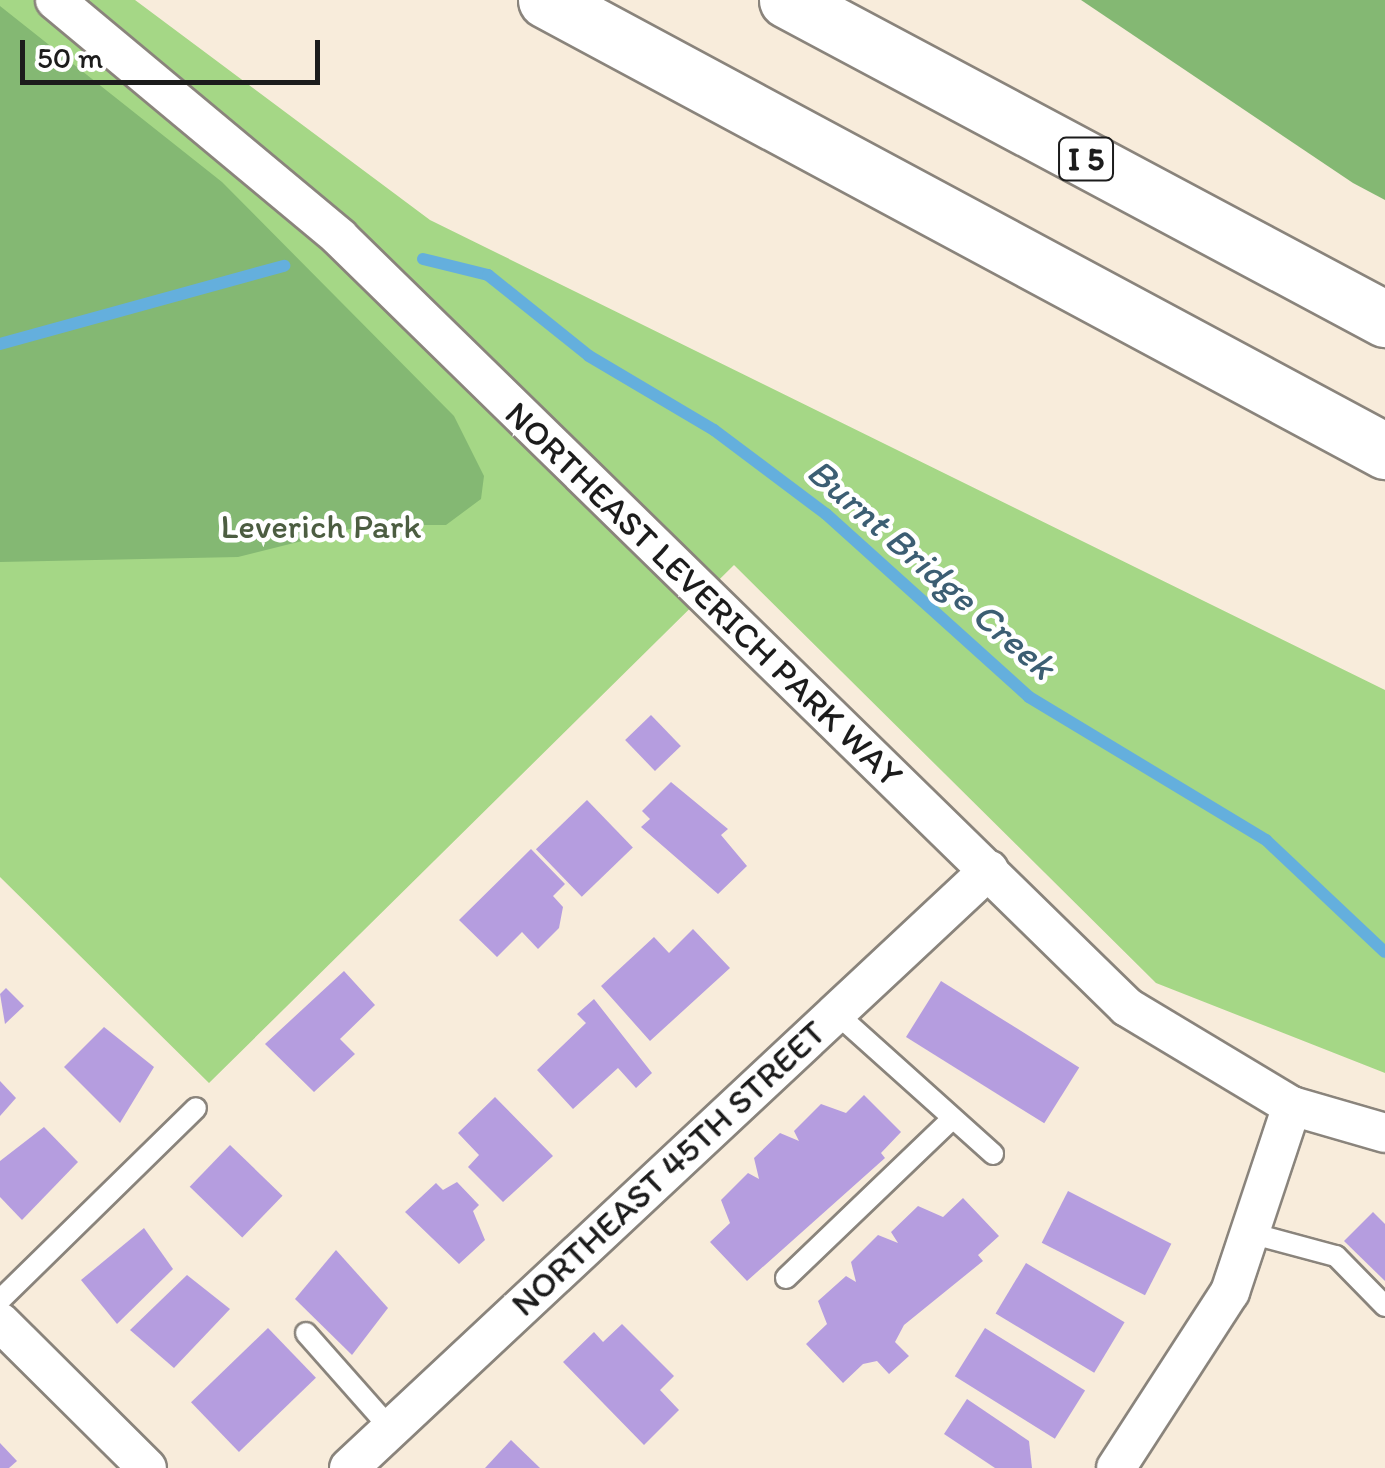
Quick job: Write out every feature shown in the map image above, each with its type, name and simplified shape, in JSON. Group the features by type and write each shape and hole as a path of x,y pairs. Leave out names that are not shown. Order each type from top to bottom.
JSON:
{"highway":[{"path":"546,0 1385,451"},
{"name":"I 5","path":"787,0 1385,319"},
{"path":"930,209 1385,476"}],"street":[{"name":"NORTHEAST LEVERICH PARK WAY","path":"55,0 339,237 1128,1006 1292,1106 1385,1133"},
{"name":"NORTHEAST 45TH STREET","path":"348,1468 989,870"},
{"path":"1116,1468 1230,1292 1292,1106"},
{"path":"0,1322 147,1468"}],"lane":[{"path":"836,1013 950,1120 994,1154"},
{"path":"0,1300 196,1108"},
{"path":"786,1278 950,1120"},
{"path":"1250,1233 1336,1256 1385,1306"},
{"path":"306,1333 390,1429"}],"green space":[{"name":"Leverich Park","path":"0,0 135,0 430,220 1385,690 1385,1073 1156,983 734,565 209,1083 0,877"},
{"path":"1081,0 1385,0 1385,200 1353,183"},
{"path":"0,6 222,182 454,416 484,476 481,499 446,525 366,525 238,557 0,562"}],"building":[{"path":"651,715 681,746 655,771 625,740"},
{"path":"671,782 728,829 721,835 747,866 718,894 641,827 650,819 642,811"},
{"path":"587,800 633,847 582,897 536,849"},
{"path":"531,849 565,884 553,896 563,907 559,928 538,949 522,932 497,957 459,920"},
{"path":"693,929 730,968 650,1041 601,986 654,937 669,953"},
{"path":"344,971 375,1005 340,1039 355,1054 314,1092 265,1044"},
{"path":"941,981 1079,1067 1044,1123 906,1037"},
{"path":"6,988 24,1006 5,1024 0,994"},
{"path":"594,999 652,1073 636,1088 618,1068 573,1109 537,1070 586,1023 577,1014"},
{"path":"104,1027 154,1067 120,1123 64,1067"},
{"path":"0,1081 16,1098 0,1116"},
{"path":"864,1095 901,1132 881,1153 885,1158 747,1281 710,1242 730,1223 721,1200 748,1173 759,1179 754,1158 780,1133 799,1141 794,1131 821,1104 846,1113"},
{"path":"495,1097 553,1156 503,1202 468,1167 479,1155 458,1133"},
{"path":"44,1127 78,1162 22,1220 0,1197 0,1161"},
{"path":"230,1145 283,1196 242,1237 190,1187"},
{"path":"457,1182 479,1205 473,1211 485,1240 459,1264 405,1212 436,1183 443,1190"},
{"path":"1068,1191 1171,1244 1145,1295 1042,1243"},
{"path":"963,1198 999,1236 978,1255 983,1261 904,1325 895,1342 909,1356 889,1374 877,1361 863,1364 843,1383 806,1344 827,1324 818,1301 846,1276 856,1282 851,1262 878,1235 898,1243 891,1232 918,1206 943,1217"},
{"path":"1373,1212 1385,1224 1385,1281 1344,1241"},
{"path":"144,1228 173,1269 117,1324 81,1280"},
{"path":"336,1250 388,1308 352,1355 295,1299"},
{"path":"1026,1263 1125,1322 1094,1373 996,1314"},
{"path":"187,1275 230,1309 174,1368 130,1330"},
{"path":"622,1324 674,1376 660,1390 679,1410 644,1445 563,1362 594,1332 603,1342"},
{"path":"268,1328 316,1378 239,1452 191,1402"},
{"path":"985,1328 1085,1391 1055,1439 955,1376"},
{"path":"967,1399 1029,1441 1032,1468 995,1468 944,1434"},
{"path":"511,1440 540,1468 485,1468"},
{"path":"0,1443 17,1461 9,1468 0,1468"}],"waterway":[{"name":"Burnt Bridge Creek","path":"423,259 488,275 589,356 714,430 826,514 1029,697 1266,840 1385,952"},
{"name":"Burnt Bridge Creek","path":"0,344 284,266"}]}
